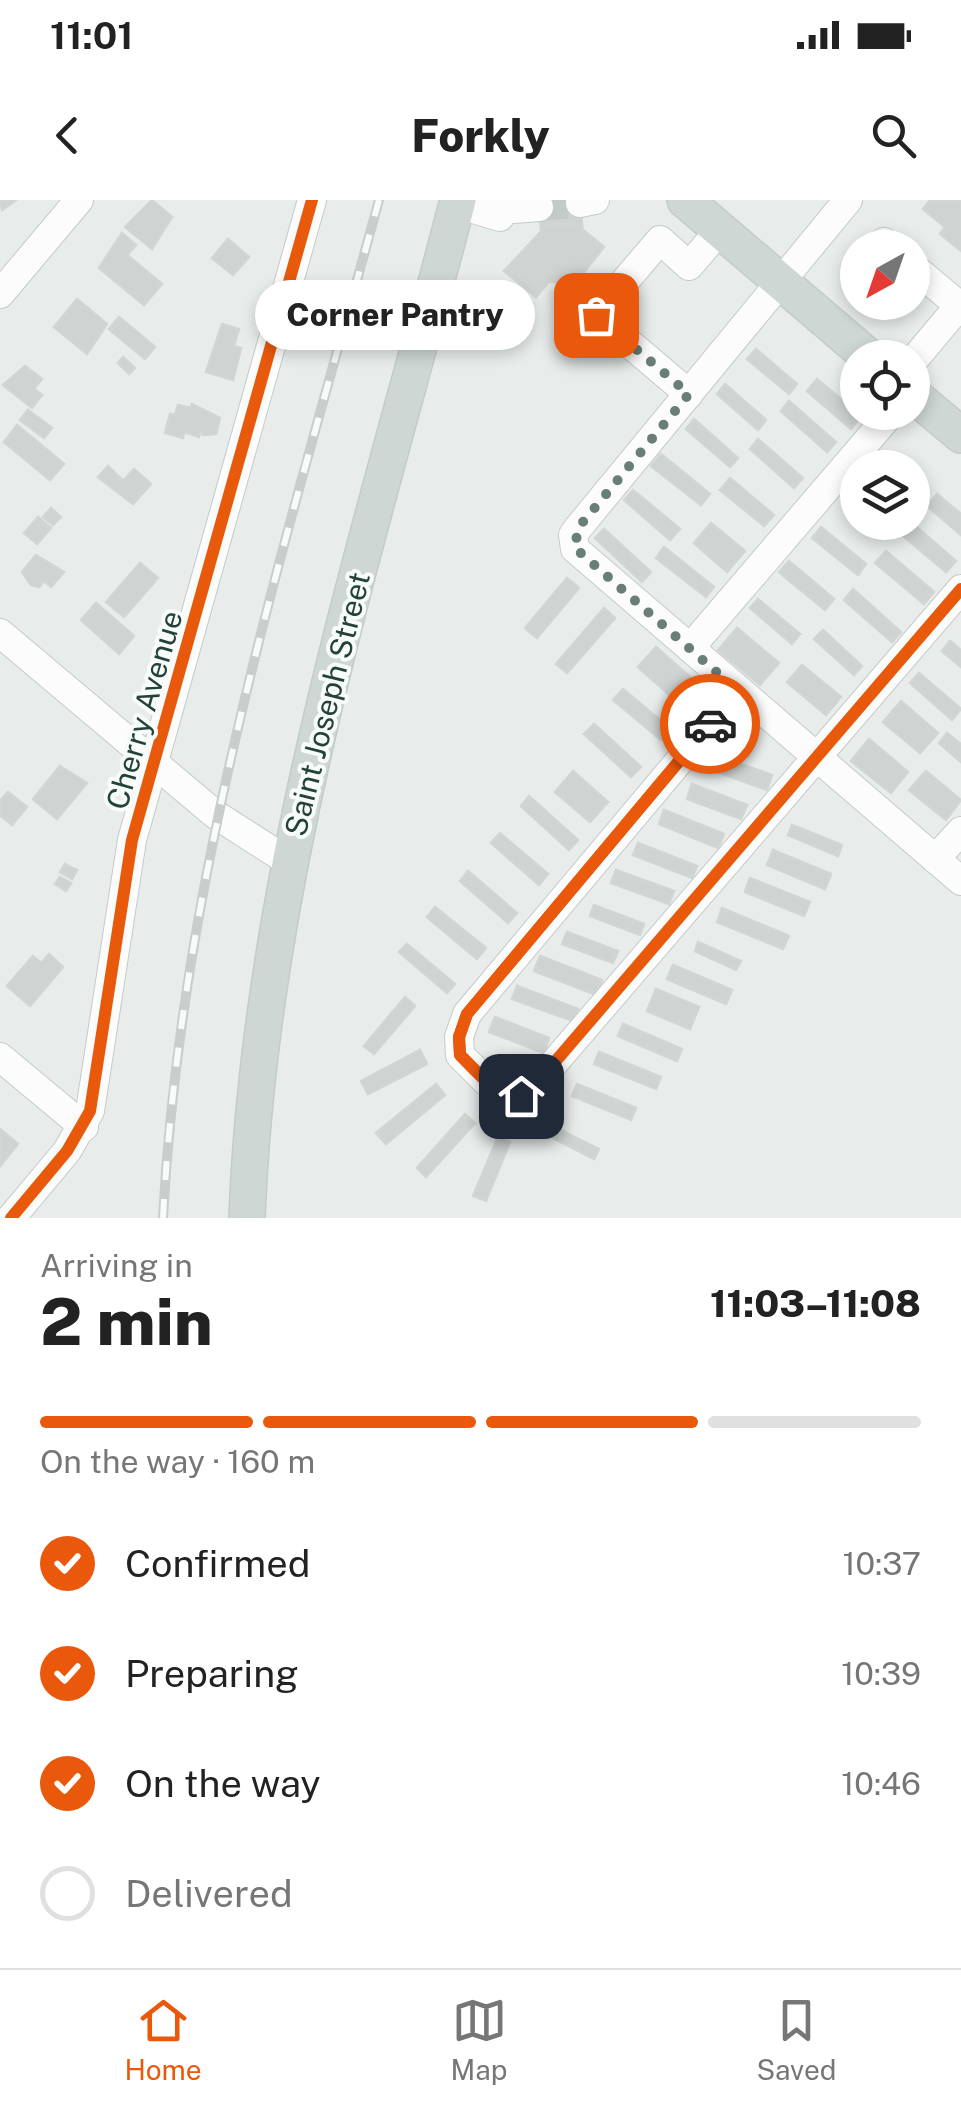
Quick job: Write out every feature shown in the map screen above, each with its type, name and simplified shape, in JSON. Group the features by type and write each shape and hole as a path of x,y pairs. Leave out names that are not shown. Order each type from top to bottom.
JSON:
{"main road":[{"path":"685,200 849,340"},
{"name":"Saint Joseph Street","path":"247,1218 258,1062 288,861 308,770 458,202"},
{"path":"930,409 961,435"}],"street":[{"path":"0,294 79,200"},
{"name":"Cherry Avenue","path":"10,1218 84,1128 132,840 312,200"},
{"path":"848,200 578,528 575,548 961,881"},
{"path":"458,202 500,217 503,205 538,206"},
{"path":"689,394 596,315 660,240 689,266 720,230"},
{"path":"930,281 960,306 930,341"},
{"path":"690,648 877,430"},
{"path":"738,691 467,1014 459,1037 460,1055 506,1095 521,1096 536,1084 961,589"},
{"path":"0,633 243,835 288,861"},
{"path":"936,860 961,831"},
{"path":"0,1057 84,1128"}],"building":[{"path":"0,200 16,200 2,210"},
{"path":"152,200 172,217 152,249 125,227"},
{"path":"538,200 580,200 583,236 542,239"},
{"path":"930,200 961,200 961,251 940,234 945,227 923,209"},
{"path":"548,224 576,224 604,247 577,281 549,282 536,297 504,271"},
{"path":"122,233 136,245 127,255 162,284 144,305 99,268"},
{"path":"228,239 249,257 233,275 212,258"},
{"path":"77,299 107,324 87,354 54,327"},
{"path":"119,317 155,347 145,359 109,329"},
{"path":"222,324 239,329 234,346 241,348 233,380 206,372"},
{"path":"756,349 797,384 789,394 747,359"},
{"path":"123,357 135,368 129,374 118,363"},
{"path":"25,366 42,379 34,389 42,395 32,408 3,385"},
{"path":"817,379 840,398 840,420 807,391"},
{"path":"725,384 766,420 758,430 717,394"},
{"path":"789,401 836,442 827,452 781,411"},
{"path":"192,404 220,418 216,434 203,435 201,430 199,437 184,432 183,438 165,433 170,414 175,415 178,405 191,408"},
{"path":"28,410 52,428 44,438 20,420"},
{"path":"694,419 738,458 730,467 686,429"},
{"path":"17,425 64,464 50,480 4,442"},
{"path":"758,439 803,478 794,488 750,449"},
{"path":"661,454 710,494 701,505 651,466"},
{"path":"108,466 123,481 134,469 151,484 133,504 98,477"},
{"path":"730,478 774,515 764,526 720,490"},
{"path":"633,490 680,529 670,540 624,500"},
{"path":"937,494 961,514 961,535 930,509"},
{"path":"51,508 61,517 53,525 43,517"},
{"path":"38,517 51,528 37,544 24,533"},
{"path":"711,523 745,551 727,572 694,543"},
{"path":"821,527 866,564 858,575 812,538"},
{"path":"604,529 651,572 642,582 595,538"},
{"path":"930,539 956,561 946,572 908,540"},
{"path":"664,547 714,587 706,597 656,558"},
{"path":"886,551 934,592 924,604 875,563"},
{"path":"36,555 64,572 51,587 44,581 39,587 31,585 22,572"},
{"path":"789,561 834,599 825,610 779,572"},
{"path":"140,563 158,578 124,617 106,602"},
{"path":"567,578 579,588 537,638 525,628"},
{"path":"853,589 901,632 892,642 844,600"},
{"path":"758,599 800,634 792,644 750,608"},
{"path":"96,603 134,636 119,654 81,620"},
{"path":"604,608 615,618 567,673 556,664"},
{"path":"737,628 779,663 760,685 718,650"},
{"path":"823,630 862,666 854,675 814,639"},
{"path":"950,641 961,650 961,667 942,651"},
{"path":"656,647 697,683 679,704 638,667"},
{"path":"802,665 841,697 826,715 787,682"},
{"path":"919,673 961,709 952,720 910,683"},
{"path":"623,689 671,729 661,740 613,700"},
{"path":"901,701 938,733 920,753 883,722"},
{"path":"594,724 641,767 631,777 584,734"},
{"path":"947,733 961,744 961,762 939,743"},
{"path":"869,739 908,772 891,793 851,761"},
{"path":"718,756 772,775 767,790 712,770"},
{"path":"60,766 87,783 57,819 33,799"},
{"path":"573,771 608,802 590,822 555,792"},
{"path":"926,771 961,800 946,820 909,790"},
{"path":"692,784 747,805 741,819 687,799"},
{"path":"8,792 27,807 12,825 0,815 0,801"},
{"path":"529,796 578,840 569,850 521,806"},
{"path":"664,810 724,834 718,848 659,824"},
{"path":"792,825 842,845 838,856 788,835"},
{"path":"500,833 548,874 539,885 491,843"},
{"path":"638,843 697,866 692,878 633,855"},
{"path":"773,850 831,874 825,889 767,865"},
{"path":"65,864 77,870 72,879 60,872"},
{"path":"616,870 674,891 669,904 611,883"},
{"path":"468,871 517,913 508,923 460,881"},
{"path":"60,877 71,883 66,891 55,884"},
{"path":"750,878 810,902 804,916 745,892"},
{"path":"594,905 644,924 640,935 590,916"},
{"path":"435,907 486,948 477,959 427,917"},
{"path":"722,908 789,936 783,949 717,922"},
{"path":"567,932 618,951 613,963 562,944"},
{"path":"698,942 741,961 736,970 695,951"},
{"path":"407,944 455,984 447,993 399,952"},
{"path":"49,954 63,967 30,1006 7,986 33,956 41,963"},
{"path":"540,956 602,980 596,995 534,971"},
{"path":"673,965 732,990 726,1004 667,979"},
{"path":"517,986 578,1009 573,1021 512,999"},
{"path":"656,989 699,1007 690,1029 647,1011"},
{"path":"405,997 415,1006 374,1054 364,1046"},
{"path":"495,1017 549,1038 544,1053 489,1032"},
{"path":"623,1024 682,1049 677,1061 618,1036"},
{"path":"420,1050 427,1064 368,1094 361,1081"},
{"path":"599,1052 661,1077 656,1089 594,1064"},
{"path":"436,1084 445,1095 386,1144 376,1133"},
{"path":"577,1084 636,1108 631,1120 572,1096"},
{"path":"465,1114 475,1123 426,1177 417,1168"},
{"path":"543,1121 599,1149 594,1159 539,1131"},
{"path":"0,1129 18,1144 0,1166"},
{"path":"498,1137 510,1142 486,1201 473,1196"}],"tunnel":[{"path":"539,207 580,203"}],"railway":[{"path":"163,1218 174,1088 215,831 275,577 379,200"}],"cycle path":[{"path":"11,1218 67,1151 90,1111 132,840 312,200"},
{"path":"738,691 467,1014 459,1037 460,1055 506,1095 521,1096 536,1084 961,589"}],"way so far":[{"path":"596,315 689,394 578,528 575,548 584,560 738,691 710,724"}],"place":[{"name":"Corner Pantry","path":"596,315"}],"route":[{"path":"521,1096 506,1095 489,1084 460,1055 459,1037 467,1014 710,724"}]}
